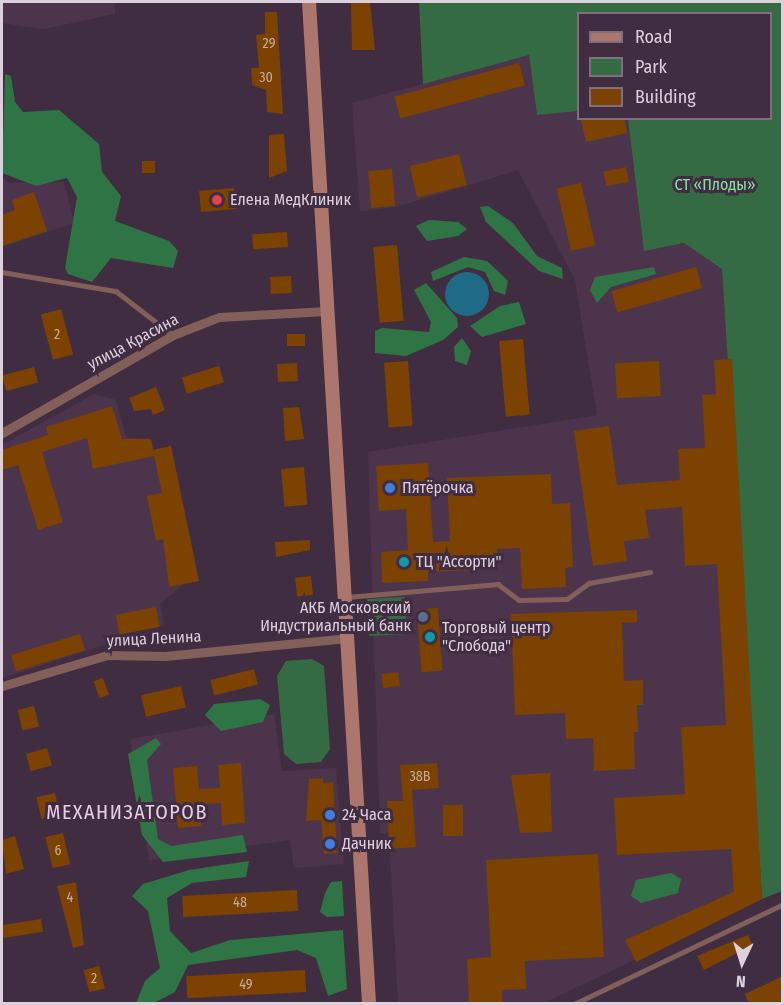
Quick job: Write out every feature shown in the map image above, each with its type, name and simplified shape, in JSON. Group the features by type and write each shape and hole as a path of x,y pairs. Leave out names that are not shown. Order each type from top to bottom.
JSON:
{"main road":[{"path":"309,2 369,1004"}],"street":[{"name":"улица Красина","path":"2,433 173,335 219,317 327,311"},
{"name":"улица Ленина","path":"2,686 107,655 165,656 347,638"}],"lane":[{"path":"2,272 116,291 173,335"},
{"path":"345,597 498,584 519,600 567,598 589,583 650,572"},
{"path":"574,1004 783,905"}],"shaded area":[{"path":"2,2 115,2 115,14 44,29 2,23"},
{"path":"529,55 537,115 577,111 577,120 628,120 644,251 684,243 722,268 762,899 544,1003 398,1003 389,833 380,833 368,452 597,415 575,280 518,170 396,207 360,211 352,103"},
{"path":"2,177 9,183 64,182 74,223 2,247"},
{"path":"94,394 116,400 126,438 151,439 154,450 171,446 199,581 184,584 160,604 164,626 120,635 121,645 104,645 2,678 2,445"},
{"path":"274,714 282,771 336,768 344,864 294,868 290,840 149,860 130,739"}],"green space":[{"name":"СТ «Плоды»","path":"419,2 782,2 782,891 762,899 722,269 684,243 644,251 628,120 772,120 772,12 577,12 577,111 537,115 529,55 423,84"},
{"path":"5,74 11,76 15,102 23,112 59,110 99,144 102,172 121,196 115,221 169,241 178,251 173,268 111,258 92,282 68,274 65,268 77,197 67,178 36,186 2,173"},
{"path":"488,206 513,223 537,256 562,268 563,279 539,271 486,222 480,207"},
{"path":"429,220 458,222 467,229 458,236 427,241 416,226"},
{"path":"464,257 487,261 508,281 505,295 494,291 485,272 468,267 433,281 431,272"},
{"path":"654,267 656,274 611,287 597,303 590,290 595,277"},
{"path":"426,283 457,318 458,327 443,340 406,356 375,353 375,331 382,328 429,332 431,322 414,290"},
{"path":"519,302 526,324 482,337 470,326 500,306"},
{"path":"462,338 471,351 467,365 455,361 454,347"},
{"path":"405,597 407,634 369,636 367,599"},
{"path":"312,659 324,666 330,749 321,762 296,764 284,754 277,676 286,661"},
{"path":"260,699 270,705 263,722 221,731 205,715 214,704"},
{"path":"156,738 161,744 147,760 158,839 171,846 243,835 247,852 163,862 142,835 128,754"},
{"path":"249,861 246,877 192,883 167,898 170,931 191,953 230,940 343,930 347,989 328,996 316,958 297,950 188,965 175,992 154,1003 136,1003 145,981 160,968 148,911 132,896 143,884 189,870"},
{"path":"671,873 681,879 678,893 641,903 631,896 636,880"},
{"path":"342,881 344,916 327,917 320,912 325,893 331,882"}],"water":[{"path":"467,272 483,278 489,294 483,310 467,316 451,310 445,294 451,278"}],"building":[{"path":"351,2 370,2 375,50 352,50"},
{"path":"265,12 277,12 283,114 267,112 266,90 252,85 251,68 259,68 256,35 265,34"},
{"path":"519,63 525,85 400,119 394,96"},
{"path":"581,120 624,120 627,133 586,142"},
{"path":"284,134 287,171 269,178 269,135"},
{"path":"459,154 467,185 417,197 410,166"},
{"path":"142,161 155,161 155,173 142,173"},
{"path":"626,167 629,182 606,186 603,171"},
{"path":"392,169 395,206 371,208 368,171"},
{"path":"581,183 595,245 571,251 557,189"},
{"name":"Елена МедКлиник","path":"234,188 236,209 201,212 199,191"},
{"path":"34,192 47,231 2,246 2,215 15,210 12,200"},
{"path":"287,232 288,247 253,249 252,234"},
{"path":"397,245 404,321 380,323 373,247"},
{"path":"696,267 702,288 617,312 611,291"},
{"path":"291,276 292,293 271,294 270,277"},
{"path":"61,309 73,354 53,360 41,314"},
{"path":"287,334 305,334 305,346 287,346"},
{"path":"523,339 530,415 506,417 499,341"},
{"path":"732,359 762,899 636,962 625,940 734,892 731,849 617,855 614,798 685,794 681,727 726,725 717,564 685,566 682,507 645,510 649,538 624,541 627,561 593,566 574,431 609,426 617,485 680,480 678,449 705,448 702,395 716,394 714,360"},
{"path":"408,361 413,426 389,428 384,363"},
{"path":"659,361 661,396 617,398 615,363"},
{"path":"297,363 298,381 278,382 277,364"},
{"path":"219,366 224,382 187,394 182,377"},
{"path":"34,367 38,382 6,391 2,376"},
{"path":"156,387 165,410 153,415 151,409 134,411 129,398"},
{"path":"112,406 122,439 151,439 153,450 171,446 199,581 169,587 163,539 156,541 147,496 162,493 154,456 93,469 87,438 42,452 63,522 38,530 18,465 2,470 2,450 48,435 46,427"},
{"path":"299,407 304,439 285,441 283,408"},
{"path":"428,463 433,542 450,541 447,478 551,474 552,504 570,503 573,567 565,568 566,587 522,589 520,548 497,549 497,569 428,572 428,581 382,583 381,552 408,550 406,509 379,511 376,466"},
{"path":"304,467 307,505 284,507 281,469"},
{"path":"310,540 310,550 276,557 275,542"},
{"path":"311,576 313,595 297,597 295,578"},
{"path":"156,607 160,627 120,634 116,615"},
{"name":"Торговый центр \"Слобода\"","path":"438,608 442,671 421,672 417,609"},
{"path":"637,610 637,622 622,623 624,681 643,680 643,705 637,705 638,732 634,732 635,769 594,771 593,738 566,739 565,713 515,715 511,614"},
{"path":"80,634 85,650 16,671 11,655"},
{"path":"254,669 258,685 214,695 210,680"},
{"path":"398,672 400,686 383,688 381,674"},
{"path":"103,678 109,695 99,698 94,681"},
{"path":"181,686 186,707 146,717 141,695"},
{"path":"34,706 39,726 23,730 18,710"},
{"path":"47,748 52,765 31,771 26,754"},
{"path":"241,763 245,823 222,825 221,803 199,804 201,826 178,828 173,768 197,766 199,789 220,788 218,765"},
{"path":"437,763 439,788 412,790 416,847 389,849 387,801 403,801 400,765"},
{"path":"550,773 552,832 520,833 511,775"},
{"path":"323,778 323,783 333,782 337,853 324,854 321,820 306,821 309,779"},
{"path":"55,793 60,814 41,819 36,797"},
{"path":"443,805 463,805 463,836 443,836"},
{"path":"63,833 70,864 53,868 45,837"},
{"path":"15,836 24,869 6,874 2,840"},
{"path":"598,854 604,957 525,961 526,989 502,990 503,1004 469,1004 467,959 491,957 486,860"},
{"path":"76,882 84,945 73,948 57,886"},
{"path":"297,890 298,911 183,917 182,896"},
{"path":"41,919 43,932 4,938 2,925"},
{"path":"748,935 753,945 704,970 697,956"},
{"path":"99,966 105,988 89,992 84,970"},
{"path":"305,970 306,992 187,998 186,976"},
{"path":"783,976 783,1004 749,1004 745,994"}],"place":[{"name":"Елена МедКлиник","path":"217,200"},
{"name":"Пятёрочка","path":"390,488"},
{"name":"ТЦ \"Ассорти\"","path":"404,562"},
{"name":"АКБ Московский Индустриальный банк","path":"423,617"},
{"name":"Торговый центр \"Слобода\"","path":"430,637"},
{"name":"24 Часа","path":"330,815"},
{"name":"Дачник","path":"330,844"}],"district":[{"name":"МЕХАНИЗАТОРОВ","path":"127,812"}]}
